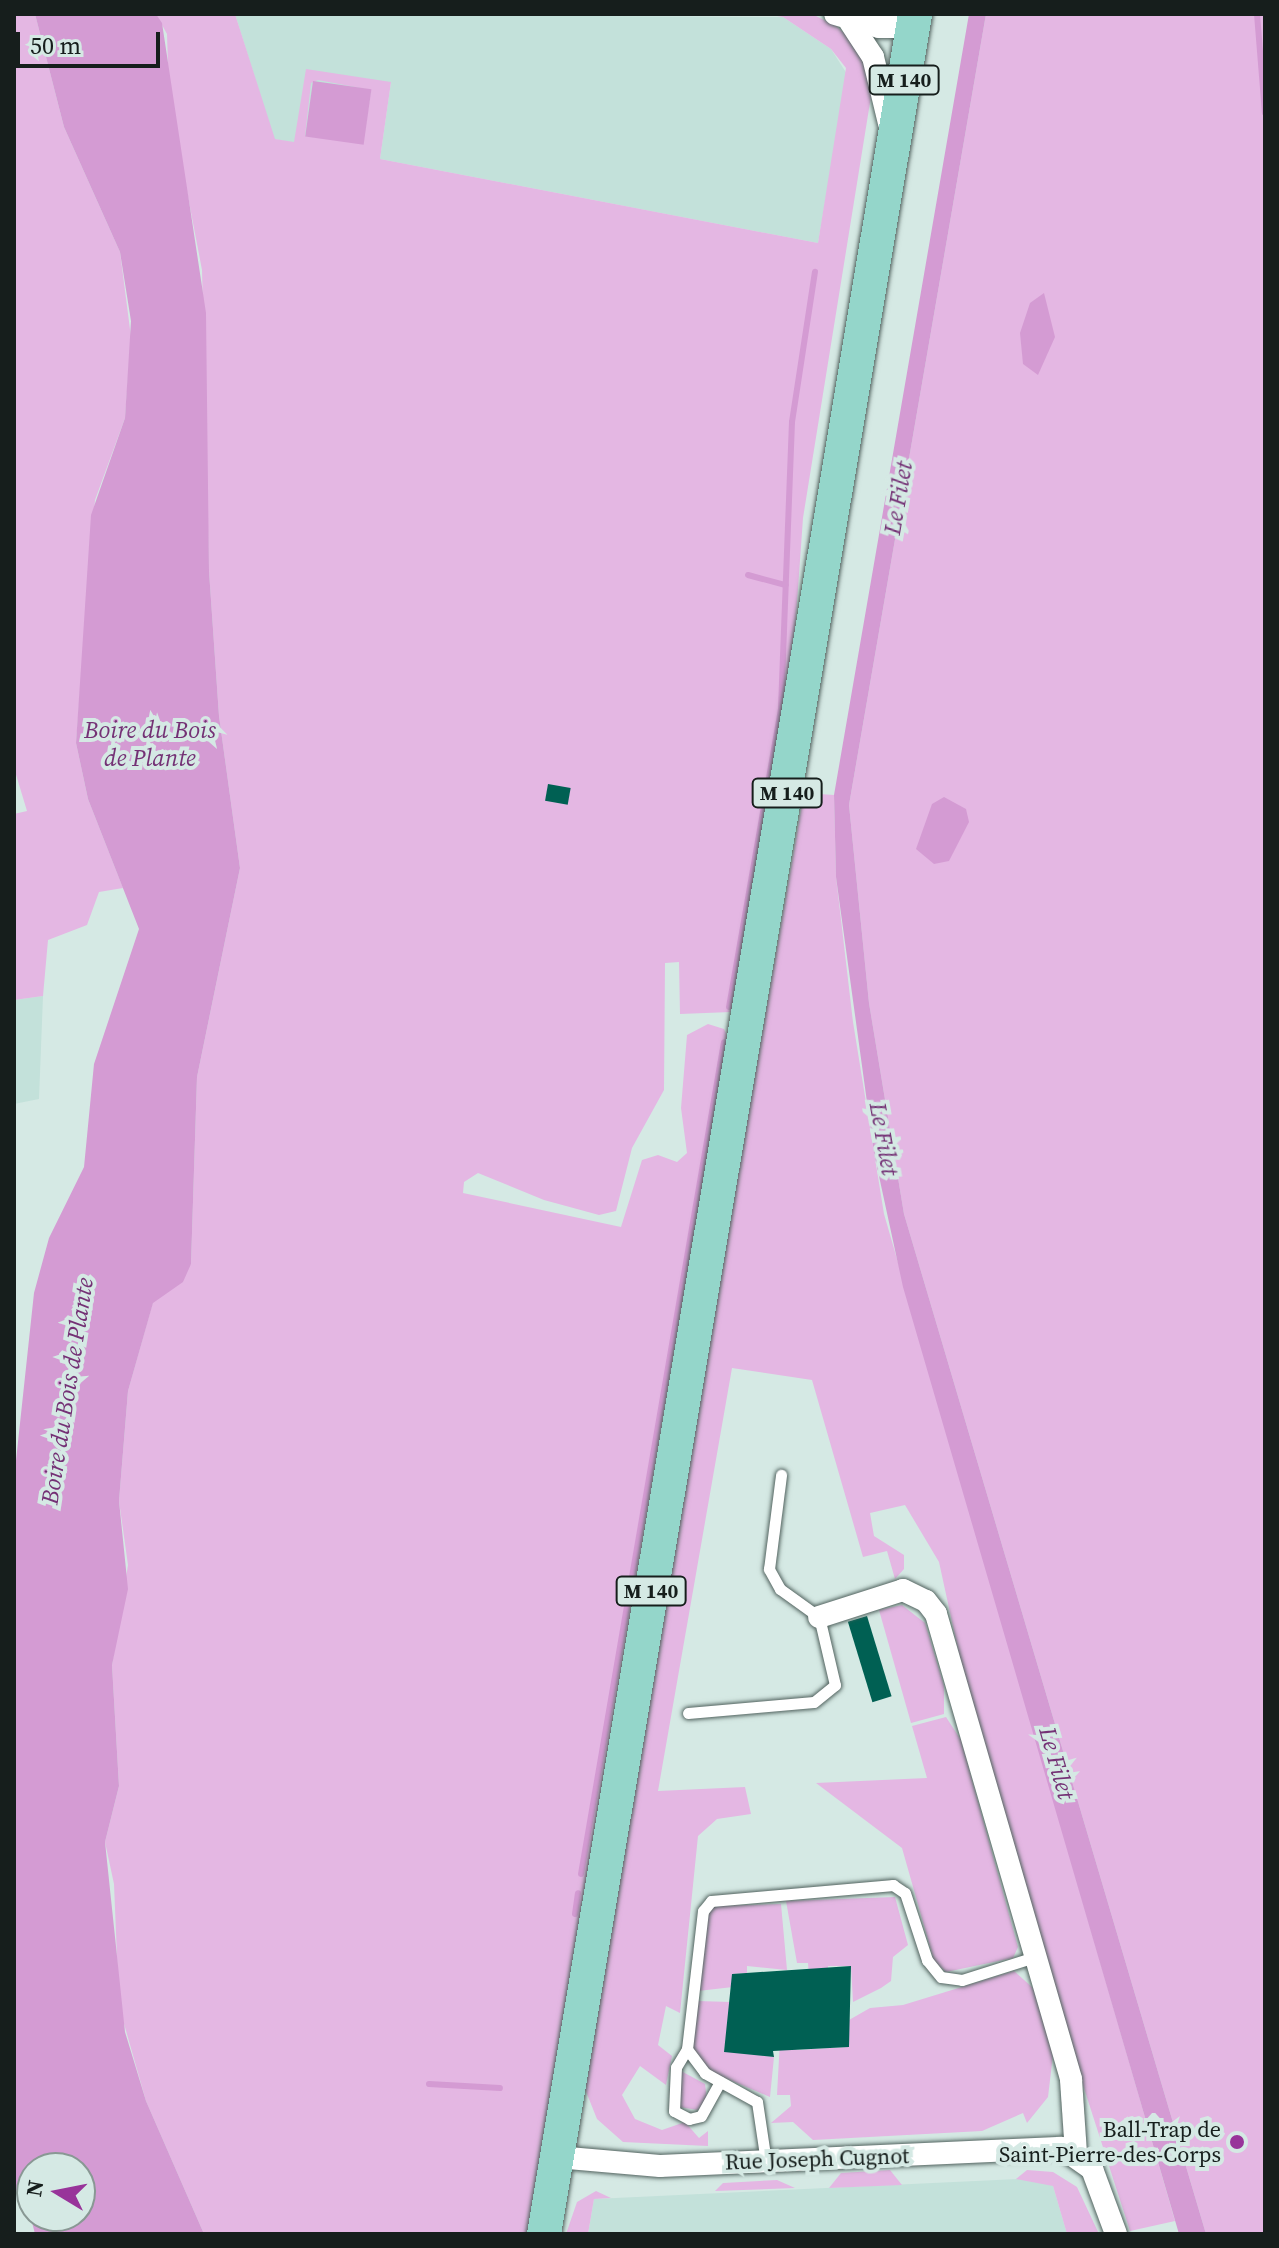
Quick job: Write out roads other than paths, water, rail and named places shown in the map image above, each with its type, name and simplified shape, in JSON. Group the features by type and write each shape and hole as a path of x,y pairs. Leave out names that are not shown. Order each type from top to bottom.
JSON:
{"main road":[{"name":"M 140","path":"544,2234 913,15"}],"street":[{"path":"842,18 898,27 913,15"},
{"path":"842,18 873,57 893,141"},
{"path":"819,1617 903,1590 926,1601 936,1614 1076,2101 1076,2154 1096,2176 1116,2234"},
{"name":"Rue Joseph Cugnot","path":"557,2157 637,2166 1057,2148 1076,2154"}],"lane":[{"path":"688,1713 814,1702 831,1695 835,1676 819,1617 780,1589 769,1569 781,1475"},
{"path":"720,2082 701,2116 689,2119 674,2111 676,2067 687,2049 703,1911 717,1898 893,1885 905,1893 927,1960 941,1977 962,1980 1035,1957"},
{"path":"687,2049 720,2082 757,2102 766,2131 766,2162"}],"water":[{"name":"Boire du Bois de Plante","path":"35,14 156,14 162,23 206,313 209,571 219,716 240,868 197,1077 191,1264 183,1282 153,1303 128,1391 119,1501 128,1589 112,1665 119,1786 105,1842 125,2032 146,2101 204,2234 35,2234 96,2232 96,2152 16,2152 16,2190 14,2187 14,1479 34,1293 49,1238 84,1167 94,1064 139,929 88,799 76,743 91,515 125,418 131,321 120,252 64,127"},
{"name":"Le Filet","path":"969,14 986,14 849,805 869,1003 904,1214 1206,2234 1179,2234 903,1287 874,1153 836,877 834,795"},
{"path":"313,81 371,89 364,145 305,136"},
{"path":"1044,293 1055,337 1038,375 1023,364 1020,333 1030,303"},
{"path":"944,797 966,809 969,822 949,861 934,864 916,849 932,804"}],"waterway":[{"path":"1257,14 1265,113"},
{"path":"729,1007 781,708 792,422 815,272"},
{"path":"748,575 786,585"},
{"path":"581,1874 724,1042"},
{"path":"575,1914 578,1893"},
{"path":"429,2084 500,2088"}],"place":[{"name":"Ball-Trap de Saint-Pierre-des-Corps","path":"1237,2142"}]}
